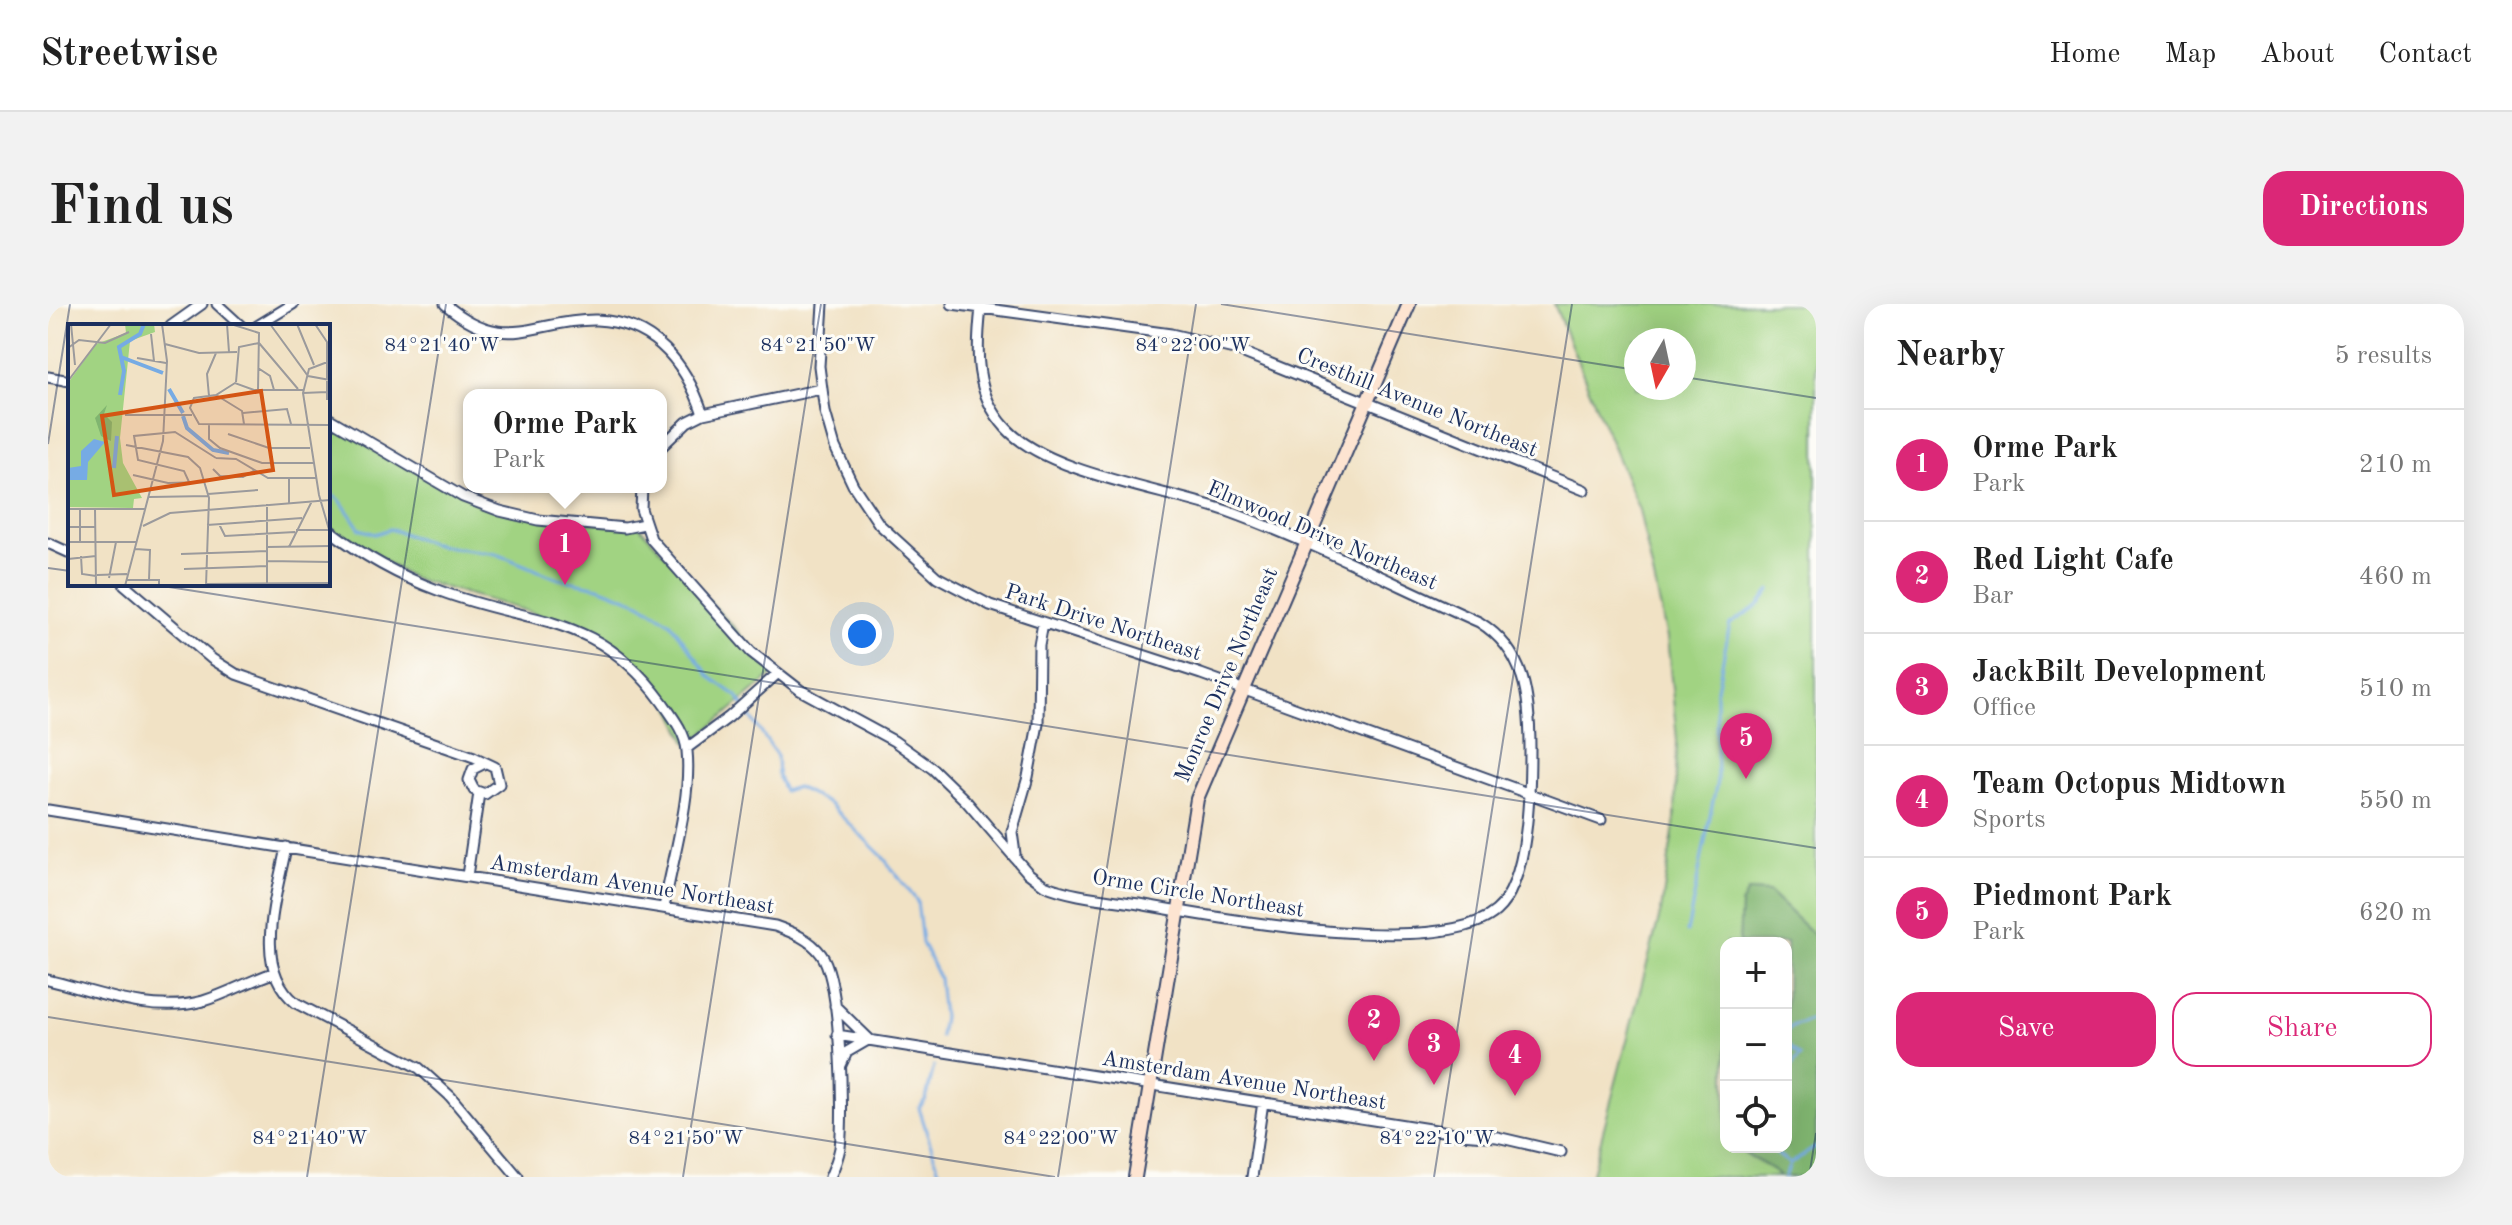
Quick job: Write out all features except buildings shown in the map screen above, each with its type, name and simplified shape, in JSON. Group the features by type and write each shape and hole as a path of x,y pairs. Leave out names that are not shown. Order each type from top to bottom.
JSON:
{"main road":[{"name":"Monroe Drive Northeast","path":"1135,1177 1197,799 1241,689 1409,304"}],"street":[{"path":"174,324 202,304"},
{"path":"217,304 239,324"},
{"path":"260,324 293,304"},
{"path":"445,304 476,324 503,331 530,332 595,320 640,331 662,345 680,363 693,384 703,414"},
{"name":"Park Drive Northeast","path":"823,304 819,343 821,389 829,430 844,469 865,505 894,541 922,566 957,589 1043,623 1241,689 1601,820"},
{"name":"Cresthill Avenue Northeast","path":"952,304 1209,342 1259,358 1584,490"},
{"name":"Elmwood Drive Northeast","path":"981,308 977,351 981,384 997,416 1023,443 1054,460 1228,512 1479,622 1505,642 1519,662 1526,687 1530,751 1528,793"},
{"path":"48,377 68,381"},
{"path":"667,440 703,414 821,389"},
{"path":"330,419 463,497 500,511 538,520 625,528 644,524 642,493"},
{"name":"Orme Circle Northeast","path":"644,524 661,553 751,652 777,674 894,741 933,769 1036,879 1056,890 1178,911 1338,932 1417,931 1473,924 1497,911 1513,888 1528,793"},
{"path":"330,530 409,579 444,593 560,623 586,634 626,663 656,693 674,718 687,748 687,780 664,908"},
{"path":"48,543 68,552"},
{"path":"126,586 212,659 236,674 495,767 500,778 491,793 479,793"},
{"path":"1018,861 1012,832 1028,777 1038,724 1039,645 1043,623"},
{"path":"687,748 729,717 777,674"},
{"path":"467,876 479,793 469,780 473,769 483,764"},
{"name":"Amsterdam Avenue Northeast","path":"48,810 775,926 793,933 823,956 830,972 837,1035 1497,1137 1561,1152"},
{"path":"286,847 270,949 273,973 282,990 296,1003 403,1057 435,1080 518,1177"},
{"path":"48,980 140,1003 180,1005 201,1002 273,973"},
{"path":"835,1006 870,1040 847,1052 839,1070"},
{"path":"830,1177 839,1151 837,1035"},
{"path":"1252,1177 1263,1102"}],"green space":[{"path":"1554,304 1816,304 1816,1177 1591,1177 1661,911 1675,819 1677,740 1667,638 1639,510"},
{"path":"330,417 437,480 495,505 555,521 635,522 776,672 689,746 666,698 610,642 530,612 412,578 330,527"},
{"path":"1748,891 1769,892 1816,937 1816,1177 1781,1177 1744,1153 1792,1153 1792,937 1739,937 1741,905"}],"waterway":[{"path":"330,494 340,500 360,529 375,534 390,529 436,545 497,554 559,579 599,587 640,603 670,622 710,677 737,696 777,756 778,777 784,791 797,787 829,804 882,856 917,901 922,943 939,978 943,1017 940,1036"},
{"path":"1687,932 1717,781 1716,694 1730,624 1759,605 1770,590"},
{"path":"1792,1026 1816,1018"},
{"path":"1792,1049 1800,1056 1792,1065"},
{"path":"934,1066 926,1099 919,1108 941,1177"},
{"path":"1785,1177 1790,1164 1816,1147"},
{"path":"1776,1153 1790,1164"}],"place":[{"name":"Orme Park","path":"565,585"},
{"name":"Piedmont Park","path":"1746,779"},
{"name":"Red Light Cafe","path":"1374,1061"},
{"name":"JackBilt Development","path":"1434,1085"},
{"name":"Team Octopus Midtown","path":"1515,1096"}]}
